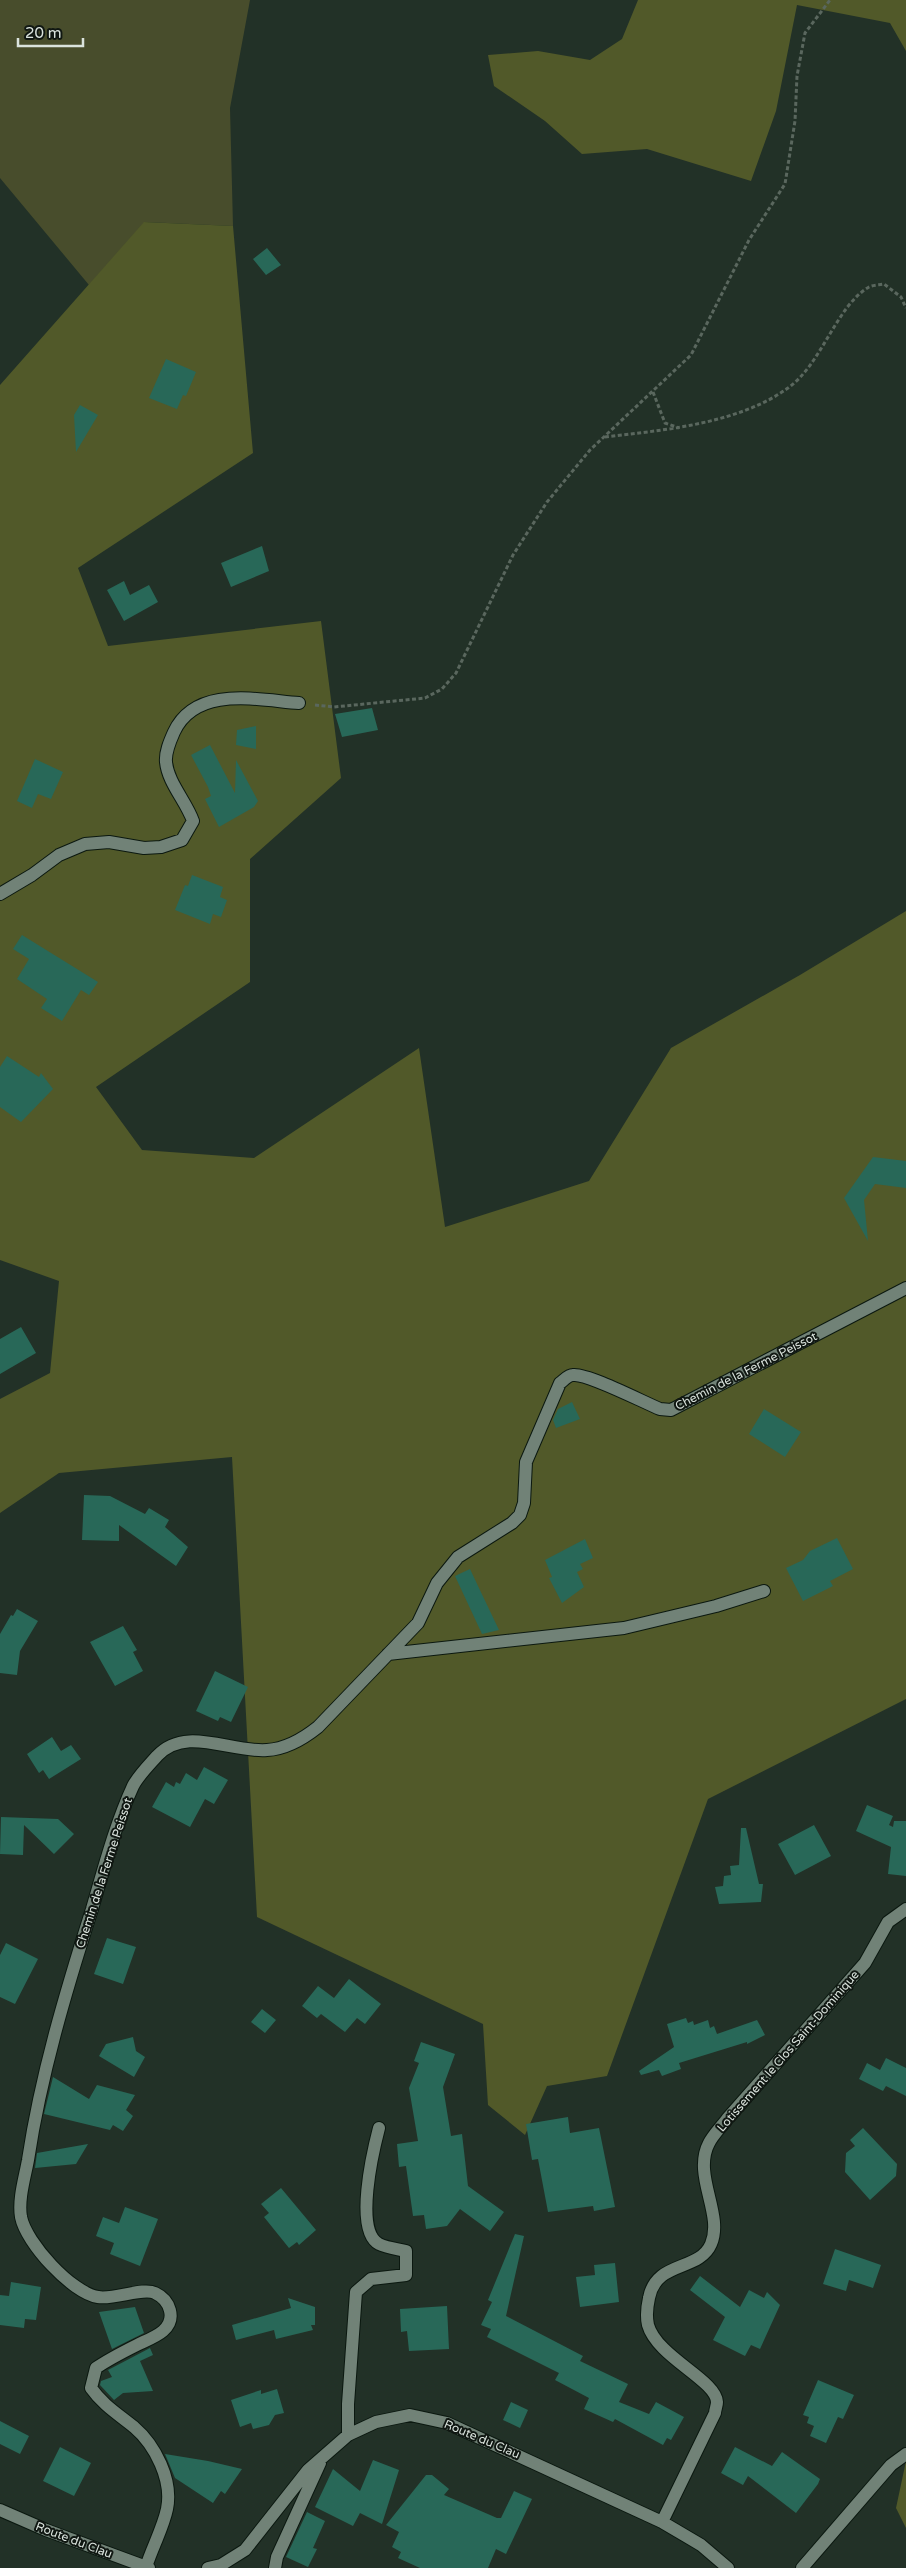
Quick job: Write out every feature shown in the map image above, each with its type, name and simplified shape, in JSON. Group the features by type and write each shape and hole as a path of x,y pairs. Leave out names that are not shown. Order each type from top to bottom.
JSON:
{"street":[{"path":"0,894 32,875 59,855 85,844 109,842 144,848 161,847 182,840 193,821 166,762 169,743 178,724 187,714 202,704 222,698 299,703"},
{"name":"Chemin de la Ferme Peissot","path":"148,2567 167,2508 168,2483 154,2450 135,2428 100,2401 91,2388 96,2368 162,2332 169,2325 171,2312 166,2300 153,2291 98,2298 82,2290 56,2270 30,2238 21,2216 22,2197 37,2100 80,1948 134,1784 159,1754 179,1741 201,1741 234,1749 268,1750 302,1740 318,1727 418,1623 438,1583 458,1557 512,1523 520,1515 524,1503 526,1462 560,1383 568,1377 573,1375 590,1379 660,1409 671,1410 906,1288"},
{"path":"388,1654 624,1628 716,1606 764,1591"},
{"name":"Lotissement le Clos Saint-Dominique","path":"662,2522 715,2414 717,2402 712,2390 657,2344 648,2324 647,2307 650,2290 659,2277 674,2268 696,2260 711,2244 713,2224 703,2166 708,2144 727,2119 865,1962 888,1922 906,1909"},
{"path":"348,2435 348,2404 356,2292 371,2279 406,2275 406,2251 378,2244 366,2228 368,2185 379,2128"},
{"name":"Route du Clau","path":"208,2568 221,2565 245,2550 308,2470 348,2435 376,2422 410,2415 447,2422 662,2522 701,2545 728,2568"},
{"path":"802,2568 891,2465 906,2454"},
{"path":"275,2568 277,2557 322,2458"},
{"name":"Route du Clau","path":"0,2510 46,2530 148,2567"}],"path":[{"path":"299,703 334,707 388,703 406,698 426,698 442,688 456,673 513,555 547,502 604,437 691,355 749,240 785,184 795,121 797,76 805,33 830,0"},
{"path":"604,437 680,428 730,414 761,402 789,387 824,346 850,305 870,286 884,284 901,297 906,308"},
{"path":"653,392 665,423 680,428"}],"green space":[{"path":"0,0 250,0 230,108 233,226 145,222 89,285 0,178"},
{"path":"638,0 906,0 906,51 890,23 797,5 776,111 751,181 647,149 582,154 545,121 494,86 488,55 538,51 590,60 622,39"},
{"path":"144,222 233,226 253,453 78,568 108,646 321,621 341,778 250,859 250,982 96,1087 142,1150 254,1158 419,1048 445,1227 589,1181 671,1048 800,975 906,911 906,1699 708,1799 607,2076 547,2086 525,2135 488,2105 483,2024 257,1917 232,1457 59,1473 0,1513 0,1399 50,1373 59,1281 0,1260 0,385"},
{"path":"906,2461 906,2528 896,2508"}],"building":[{"path":"267,248 281,265 266,275 253,259"},
{"path":"166,359 196,372 186,396 183,395 177,409 149,398"},
{"path":"80,405 98,415 76,452 74,415"},
{"path":"262,546 269,571 231,587 221,563"},
{"path":"124,581 130,595 149,585 158,602 124,621 107,590"},
{"path":"372,708 378,730 342,737 335,714"},
{"path":"256,726 256,749 236,745 237,730"},
{"path":"210,745 235,793 236,760 258,801 254,807 219,827 205,799 211,796 208,787 191,755"},
{"path":"35,759 63,772 51,799 38,794 32,808 17,801"},
{"path":"192,875 223,887 220,897 227,900 221,917 213,914 210,924 175,910 185,885 188,886"},
{"path":"22,935 98,982 89,995 81,990 62,1021 41,1008 47,999 17,979 29,959 13,949"},
{"path":"7,1056 39,1077 41,1073 53,1089 21,1122 0,1107 0,1067"},
{"path":"873,1157 906,1161 906,1188 875,1184 864,1200 868,1241 844,1198"},
{"path":"21,1327 36,1353 0,1374 0,1339"},
{"path":"572,1402 580,1419 556,1428 553,1420 558,1409"},
{"path":"764,1409 801,1432 785,1457 749,1434"},
{"path":"84,1495 110,1496 145,1514 149,1508 169,1520 165,1527 188,1547 176,1566 119,1525 119,1541 82,1540"},
{"path":"837,1538 853,1569 830,1581 833,1586 803,1601 786,1568 803,1560 810,1551"},
{"path":"585,1539 593,1558 580,1564 583,1569 577,1572 584,1587 562,1603 549,1578 552,1577 545,1560"},
{"path":"470,1569 499,1630 482,1634 455,1576"},
{"path":"17,1609 38,1621 20,1651 17,1675 0,1673 0,1634 11,1615 13,1616"},
{"path":"123,1626 137,1650 133,1652 143,1671 115,1686 90,1642"},
{"path":"215,1671 248,1687 231,1722 220,1717 218,1721 196,1711"},
{"path":"52,1737 61,1751 71,1745 81,1759 49,1779 43,1770 39,1773 27,1754"},
{"path":"204,1767 228,1780 214,1804 205,1799 190,1827 152,1807 166,1782 174,1787 176,1782 180,1784 186,1773 197,1780"},
{"path":"867,1805 893,1816 889,1825 893,1827 894,1821 906,1821 906,1876 888,1874 891,1847 856,1831"},
{"path":"1,1817 58,1819 74,1834 54,1854 24,1825 23,1855 0,1854"},
{"path":"814,1825 831,1856 795,1875 778,1844"},
{"path":"741,1828 746,1828 759,1884 763,1884 761,1902 719,1904 715,1887 723,1886 724,1876 731,1875 730,1866 739,1865"},
{"path":"107,1938 136,1947 123,1984 94,1974"},
{"path":"6,1943 38,1959 15,2004 0,1997 0,1955"},
{"path":"349,1979 381,2004 365,2024 357,2018 345,2032 321,2014 317,2018 302,2006 318,1986 334,1998"},
{"path":"262,2009 276,2020 265,2033 251,2022"},
{"path":"686,2018 688,2023 693,2021 694,2025 708,2020 710,2028 714,2026 717,2034 757,2020 765,2035 747,2044 747,2042 679,2063 681,2069 662,2076 659,2070 641,2075 639,2071 674,2047 667,2024"},
{"path":"133,2037 136,2051 145,2057 134,2077 99,2056 106,2044"},
{"path":"421,2042 455,2054 443,2087 451,2136 462,2134 468,2186 504,2212 490,2231 460,2209 447,2226 426,2229 424,2215 413,2216 406,2166 399,2167 397,2144 418,2141 409,2088 419,2063 414,2061"},
{"path":"886,2058 906,2068 906,2096 886,2086 883,2091 859,2079 867,2063 880,2070"},
{"path":"53,2077 89,2099 97,2085 135,2095 126,2110 133,2116 123,2131 113,2125 110,2130 44,2114"},
{"path":"568,2117 570,2133 599,2128 615,2207 594,2211 593,2206 548,2212 538,2159 532,2160 526,2124"},
{"path":"863,2128 897,2164 896,2176 870,2200 845,2172 846,2153 855,2146 850,2140"},
{"path":"88,2144 76,2164 35,2168 37,2153"},
{"path":"281,2188 316,2230 299,2245 297,2242 289,2248 264,2217 269,2213 261,2204"},
{"path":"125,2207 158,2219 140,2266 110,2254 114,2243 96,2236 103,2217 119,2223"},
{"path":"515,2234 524,2236 506,2316 583,2356 580,2361 628,2384 619,2402 649,2414 656,2402 684,2417 671,2440 667,2438 663,2445 615,2419 613,2422 584,2409 589,2398 555,2380 559,2373 487,2337 491,2329 481,2325 492,2302 488,2300"},
{"path":"835,2249 881,2265 873,2288 849,2280 846,2291 823,2284"},
{"path":"615,2263 619,2302 580,2307 576,2277 595,2275 594,2265"},
{"path":"700,2276 740,2307 749,2290 764,2298 767,2292 780,2305 760,2349 751,2345 745,2356 713,2340 725,2317 690,2290"},
{"path":"11,2282 41,2287 36,2320 25,2319 24,2328 0,2325 0,2295 9,2296"},
{"path":"288,2298 315,2307 315,2325 311,2325 313,2330 276,2339 274,2330 236,2340 232,2325 291,2308"},
{"path":"447,2306 449,2349 409,2351 407,2331 401,2332 400,2309"},
{"path":"135,2307 144,2333 112,2349 99,2312"},
{"path":"150,2348 153,2355 140,2361 153,2391 123,2393 114,2400 100,2385 101,2381 112,2377 108,2370"},
{"path":"818,2380 854,2395 843,2419 838,2417 826,2443 810,2436 814,2426 807,2423 809,2417 803,2415"},
{"path":"277,2389 284,2413 275,2415 269,2425 253,2429 251,2423 240,2427 231,2400 261,2390 261,2394"},
{"path":"511,2402 528,2410 520,2428 503,2420"},
{"path":"0,2421 29,2436 20,2454 0,2444"},
{"path":"60,2447 91,2463 74,2496 43,2481"},
{"path":"735,2447 772,2466 782,2452 820,2479 818,2484 796,2513 748,2476 743,2485 721,2473"},
{"path":"165,2454 242,2469 225,2494 221,2491 213,2503 175,2478"},
{"path":"373,2460 399,2470 382,2524 360,2513 353,2526 315,2507 333,2469 360,2491"},
{"path":"426,2475 432,2475 449,2489 444,2495 497,2518 501,2518 514,2491 532,2499 506,2554 496,2549 488,2568 420,2568 398,2558 401,2552 392,2547 399,2532 386,2525"},
{"path":"307,2512 325,2521 313,2548 317,2549 308,2567 286,2557"}]}
